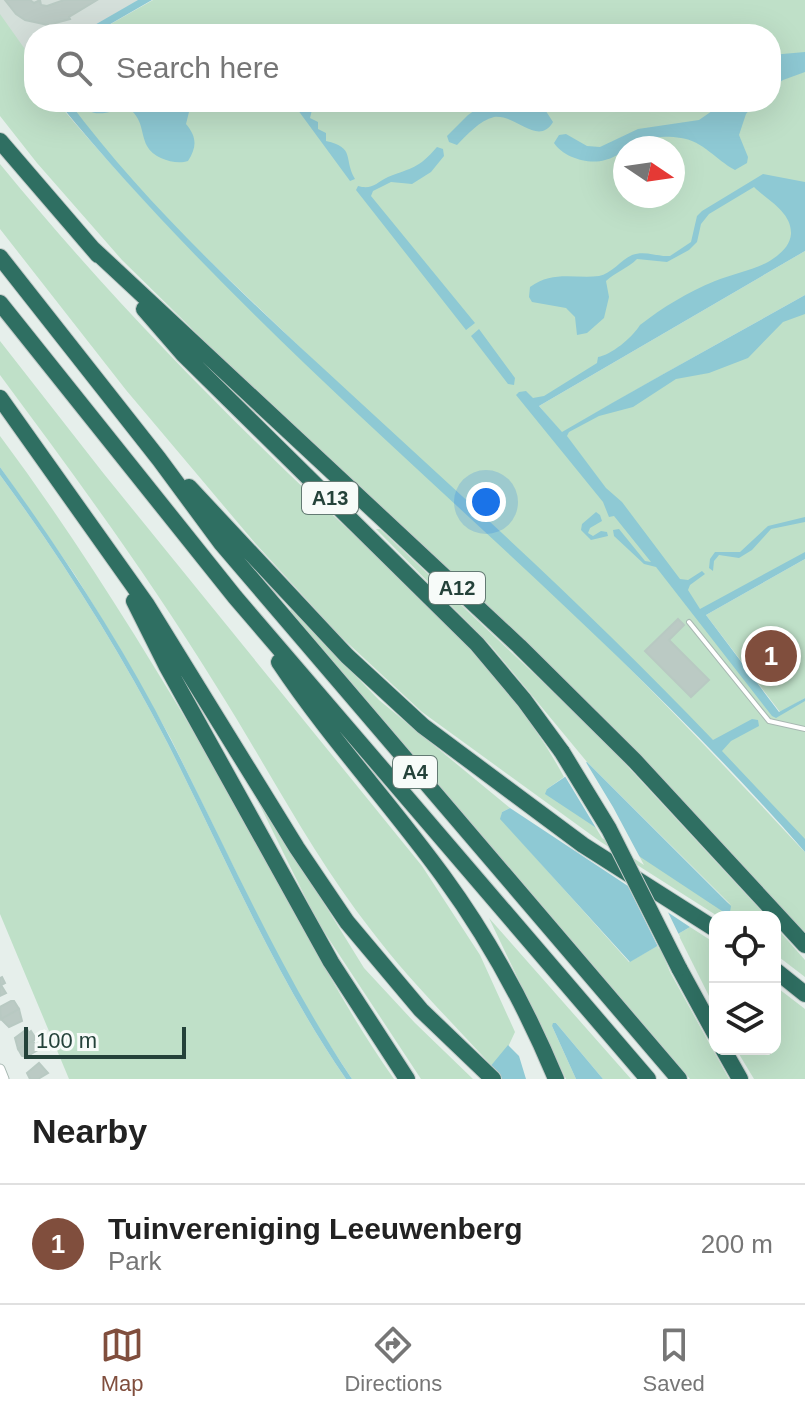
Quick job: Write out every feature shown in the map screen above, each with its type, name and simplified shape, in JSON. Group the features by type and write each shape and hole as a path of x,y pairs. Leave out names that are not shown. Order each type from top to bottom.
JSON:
{"highway":[{"name":"A13","path":"0,141 183,354 477,644 524,700 562,752 609,829 709,1023"},
{"name":"A12","path":"92,248 519,646 635,761 805,945"},
{"name":"A4","path":"0,257 221,543 679,1079"},
{"name":"A4","path":"0,303 235,597 648,1079"},
{"path":"0,398 105,543 179,654 332,900 394,980 493,1079"},
{"path":"159,459 205,502 347,656 423,726 583,845 709,925"},
{"path":"105,543 166,665 331,962 407,1079"},
{"name":"A4","path":"235,597 315,715 428,856 474,921 515,992 556,1079"},
{"path":"781,975 805,994"},
{"path":"726,1055 740,1079"}],"street":[{"path":"0,1069 4,1079"}],"lane":[{"path":"689,622 769,721 805,729"}],"shaded area":[{"path":"0,0 146,0 101,24 24,24 24,57 0,19"}],"green space":[{"path":"153,0 805,0 805,248 533,406 558,436 805,298 805,555 698,615 775,715 780,712 706,615 805,559 805,698 788,708 805,700 805,847 628,661 147,201 71,112 781,112 781,24 111,24"},
{"path":"0,14 24,48 24,112 66,112 115,169 238,296 591,630 805,852 805,934 647,762 122,260 0,116"},
{"path":"0,164 68,245 176,362 475,654 538,734 564,777 547,789 731,905 587,762 491,646 376,529 380,529 593,729 761,911 710,911 601,842 422,712 338,634 255,543 126,390 0,229"},
{"path":"805,251 805,295 562,433 539,406"},
{"path":"0,341 422,866 480,955 515,1032 508,1047 492,1066 400,966 349,901 190,644 84,489 0,375"},
{"path":"0,436 88,561 142,647 243,816 347,1006 394,1079 352,1079 321,1032 277,956 171,739 121,650 75,575 0,467"},
{"path":"0,475 46,539 129,673 167,742 295,998 346,1079 69,1079 0,914"},
{"path":"290,611 379,700 510,808 502,812 501,819 629,962 659,945 670,972 709,1043 709,1055 716,1055 729,1079 690,1079"},
{"path":"247,779 364,968 473,1079 421,1079 317,921"},
{"path":"489,918 631,1079 603,1079 556,1023 552,1026 576,1079 566,1079"},
{"path":"690,927 709,939 709,996 678,934"},
{"path":"781,933 805,960 805,977 781,959"},
{"path":"781,991 805,1009 805,1079 754,1079 740,1055 781,1055"}],"water":[{"path":"138,0 152,0 110,24 96,24"},
{"path":"805,52 805,72 781,81 781,54"},
{"path":"67,112 77,112 133,180 239,290 534,564 713,740 752,719 758,720 759,726 731,741 722,751 805,839 805,852 622,661 332,389 145,202"},
{"path":"132,112 189,112 186,124 194,138 194,147 188,161 166,160 150,151 139,121"},
{"path":"299,112 312,112 310,118 318,122 318,129 326,133 326,141 345,151 355,179 350,181"},
{"path":"472,112 546,112 553,122 547,129 534,131 502,117 494,117 479,125 457,145 449,142 447,136"},
{"path":"711,112 748,112 739,135 748,157 747,163 735,170 703,147 685,139 685,136 623,136 638,129 699,120"},
{"path":"566,134 587,146 600,147 613,141 613,156 584,161 570,156 554,143 559,135"},
{"path":"437,147 443,149 444,156 431,172 412,184 391,182 373,191 371,196 475,323 466,330 356,190 358,186 370,186 415,166"},
{"path":"763,174 805,182 805,251 539,406 562,432 805,295 805,314 783,322 748,358 709,373 676,379 633,407 599,416 567,436 680,579 688,580 702,571 705,574 688,590 700,609 805,552 805,559 706,615 779,712 805,698 805,701 776,718 656,567 644,564 614,536 613,530 619,529 645,561 651,562 614,516 609,517 603,502 516,395 526,391 533,398 544,396 597,363 598,357 621,345 640,325 676,300 715,281 768,262 786,247 791,234 790,226 778,207 754,187 709,214 701,224 697,242 689,250 667,262 637,259 606,281 609,297 604,318 587,333 577,335 575,317 566,308 532,302 530,287 556,277 603,275 637,254 670,256 691,242 697,216 702,211"},
{"path":"479,329 515,378 514,385 508,384 471,336"},
{"path":"0,467 112,634 171,740 279,955 352,1079 346,1079 295,998 167,742 129,673 46,539 0,475"},
{"path":"596,512 602,521 590,528 588,533 593,536 601,531 607,532 608,536 591,540 581,530 582,524"},
{"path":"805,517 805,522 771,529 752,550 739,558 719,555 714,561 713,571 709,568 715,552 740,552 768,526"},
{"path":"587,762 731,906 730,911 722,911 545,794 547,789"},
{"path":"510,808 690,927 630,962 500,819 502,812"},
{"path":"553,1023 556,1023 603,1079 576,1079"},
{"path":"508,1045 519,1056 526,1079 480,1079"}],"pier":[{"path":"584,759 644,865 602,838 563,773"},
{"path":"625,880 665,906 680,937 659,949"}],"building":[{"path":"5,0 30,0 34,3 40,0 41,5 47,6 64,0 97,0 70,19 52,24 25,20"},
{"path":"678,619 684,625 669,640 709,680 691,697 645,651"},
{"path":"0,978 5,983 1,985 6,993 0,996"},
{"path":"11,1001 19,1009 1,1019 0,1007"},
{"path":"19,1009 22,1021 9,1027 1,1019"},
{"path":"27,1029 36,1039 18,1049 15,1038"},
{"path":"36,1039 33,1041 38,1050 22,1056 18,1049"},
{"path":"39,1063 48,1073 38,1079 30,1079 27,1073"}],"place":[{"name":"Tuinvereniging Leeuwenberg","path":"771,656"}]}
